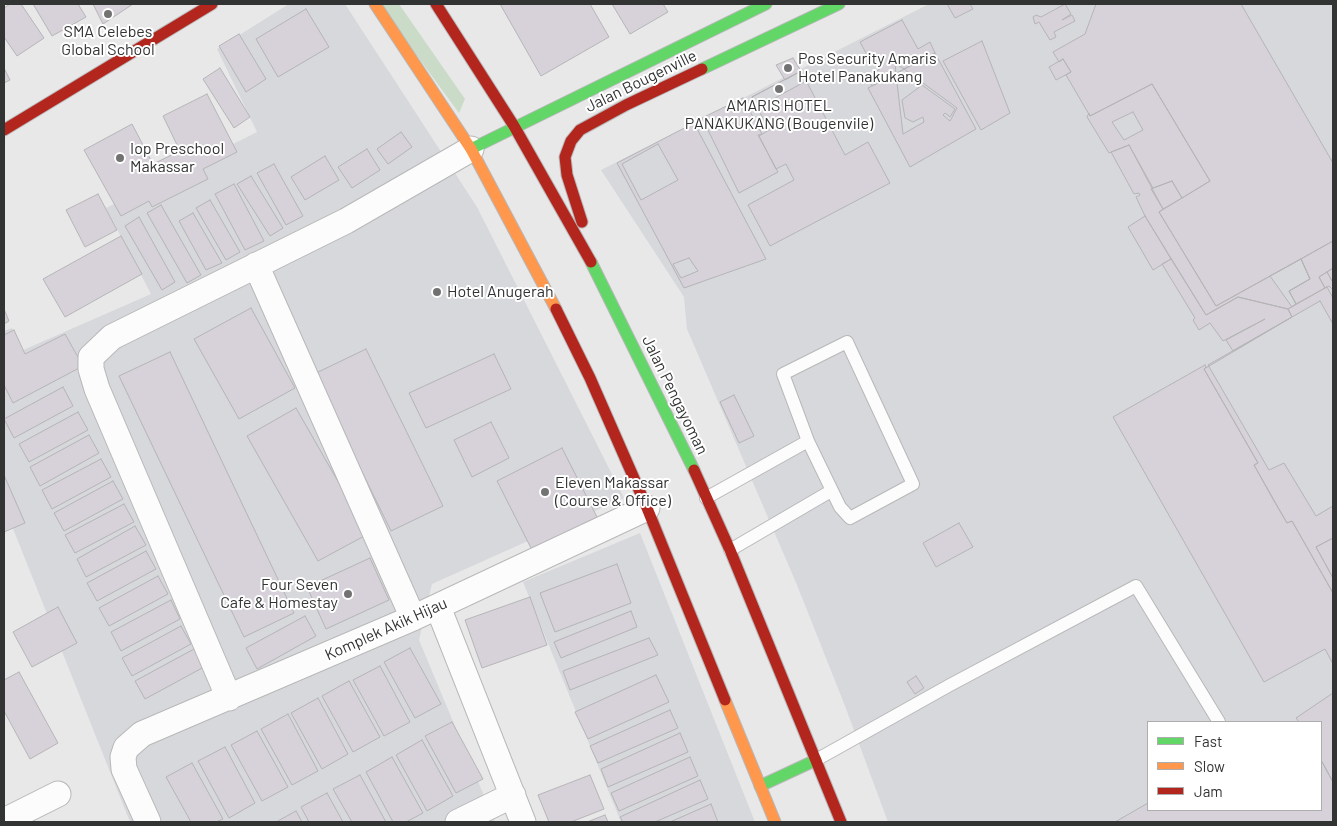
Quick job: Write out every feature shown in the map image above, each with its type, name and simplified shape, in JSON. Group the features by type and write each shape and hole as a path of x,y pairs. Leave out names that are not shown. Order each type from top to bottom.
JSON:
{"street":[{"path":"4,130 212,4"},
{"path":"376,4 471,149 526,250 590,378 646,508 775,822"},
{"name":"Jalan Pengayoman","path":"436,4 514,126 604,285 730,550 841,822"},
{"name":"Jalan Bougenville","path":"471,149 514,126 766,4"},
{"name":"Jalan Bougenville","path":"604,285 567,175 565,157 570,141 580,130 611,113 839,4"},
{"path":"229,698 98,389 91,369 91,357 112,338 346,222 471,149"},
{"path":"256,266 413,618"},
{"name":"Komplek Akik Hijau","path":"148,822 124,769 123,758 126,748 142,734 438,607 646,508"},
{"path":"438,607 523,822"},
{"path":"760,786 816,760"},
{"path":"4,821 58,794"},
{"path":"458,822 512,795"}],"lane":[{"path":"847,342 913,484 850,518 840,507 831,491 808,441 783,374 847,342"},
{"path":"706,498 808,441"},
{"path":"730,550 831,491"},
{"path":"816,760 950,685 1136,586 1217,721"}],"shaded area":[{"path":"289,4 345,4 477,207 624,498 432,584 419,640 495,822 130,822 4,506 4,331 12,328 21,351 151,294 106,208 257,132 217,49"},
{"path":"929,4 1333,4 1333,822 888,822 797,585 687,329 684,297 601,170"},
{"path":"640,533 755,822 621,822 523,582"}],"green space":[{"path":"379,4 399,4 465,99 459,113"}],"building":[{"path":"10,4 21,4 44,38 17,56 4,37 4,8"},
{"path":"33,4 78,4 86,17 52,36"},
{"name":"SMA Celebes Global School","path":"93,4 133,4 103,24"},
{"path":"500,4 590,4 609,37 541,76"},
{"path":"612,4 663,4 668,12 630,34"},
{"path":"947,4 970,4 973,9 955,18"},
{"path":"1065,4 1071,14 1062,20 1072,15 1075,21 1054,32 1056,37 1050,40 1039,22 1035,24 1033,17 1036,15 1041,17"},
{"path":"1096,4 1333,4 1333,241 1216,306 1159,212 1210,181 1152,84 1090,116 1066,75 1071,72 1063,59 1059,62 1053,52 1085,34"},
{"path":"1241,4 1333,4 1333,163"},
{"path":"306,9 329,47 278,77 256,39"},
{"path":"902,20 918,49 930,42 935,53 904,69 895,63 896,74 872,86 867,77 880,69 876,62 872,64 860,42"},
{"path":"239,34 266,79 246,92 219,46"},
{"path":"982,41 1010,113 981,130 943,61"},
{"path":"935,53 976,129 910,167 868,88"},
{"name":"Pos Security Amaris Hotel Panakukang","path":"793,58 801,71 785,80 776,65"},
{"path":"1063,59 1071,72 1056,80 1049,67"},
{"path":"4,68 10,80 4,83"},
{"path":"220,68 250,117 234,128 203,79"},
{"path":"904,69 957,108 950,121 943,115 945,113 950,117 955,109 922,85 902,100 905,118 913,122 923,117 924,122 903,134 896,74"},
{"path":"801,71 845,155 868,142 890,183 770,246 748,205 794,180 786,164 776,169 759,136 769,130 752,97"},
{"name":"AMARIS HOTEL PANAKUKANG (Bougenvile)","path":"801,71 806,81 757,108 752,97"},
{"path":"1152,84 1210,181 1182,198 1172,181 1153,188 1129,145 1109,153 1087,117 1089,113 1090,116"},
{"name":"Iop Preschool Makassar","path":"207,94 237,152 203,169 208,179 152,207 149,201 121,216 84,150 132,124 153,164 180,151 163,116"},
{"path":"743,98 762,134 758,135 778,172 739,193 702,118"},
{"path":"1133,112 1143,130 1124,140 1112,122"},
{"path":"694,123 766,259 684,288 617,163"},
{"path":"401,132 412,147 388,164 377,149"},
{"path":"658,144 678,180 641,200 622,164"},
{"path":"1129,145 1163,209 1159,212 1216,306 1301,259 1310,279 1289,291 1296,304 1288,309 1238,297 1206,315 1145,216 1136,197 1140,195 1139,193 1134,194 1111,152"},
{"path":"367,149 380,170 352,188 338,167"},
{"path":"325,156 339,180 305,200 291,177"},
{"path":"274,164 303,216 286,225 257,173"},
{"path":"251,176 283,228 270,236 237,184"},
{"path":"1172,181 1182,198 1163,209 1151,189"},
{"path":"234,184 264,241 245,250 215,194"},
{"path":"98,194 117,230 85,247 66,210"},
{"path":"210,200 240,252 226,260 196,208"},
{"path":"161,205 201,275 187,283 147,213"},
{"path":"193,213 222,263 206,270 179,221"},
{"path":"1145,216 1171,259 1153,270 1128,227"},
{"path":"139,217 175,282 162,290 125,226"},
{"path":"121,236 142,274 65,317 43,279"},
{"path":"1333,241 1333,268 1319,277 1325,288 1296,304 1289,291 1310,279 1301,259"},
{"path":"689,258 698,271 681,278 673,264"},
{"path":"1171,259 1206,315 1238,297 1288,309 1292,317 1233,351 1226,340 1265,319 1223,341 1210,323 1199,330 1193,320 1195,318 1162,264"},
{"path":"1301,259 1310,279 1289,291 1296,304 1292,307 1270,276"},
{"path":"1333,268 1333,280 1332,281 1327,272"},
{"path":"1327,272 1333,280 1333,290 1329,286 1325,288 1319,277"},
{"path":"1327,287 1333,298 1333,538 1316,547 1333,578 1333,593 1292,521 1287,523 1274,501 1254,465 1258,463 1204,369 1292,317 1288,309"},
{"path":"1320,301 1333,324 1333,506 1316,516 1284,463 1269,470 1208,365"},
{"path":"251,308 295,388 239,419 194,339"},
{"path":"4,309 9,321 4,324"},
{"path":"14,330 25,354 65,334 83,366 13,403 4,385 4,335"},
{"path":"366,349 443,506 391,531 314,374"},
{"path":"170,352 294,613 244,637 119,376"},
{"path":"494,354 511,389 426,428 409,393"},
{"path":"1205,365 1204,369 1258,463 1254,465 1287,523 1292,521 1333,593 1333,664 1325,649 1264,682 1113,417"},
{"path":"63,387 73,406 14,438 4,419"},
{"path":"734,395 754,436 739,443 720,402"},
{"path":"296,408 368,534 318,561 247,436"},
{"path":"78,412 88,430 29,462 19,444"},
{"path":"491,422 509,458 472,477 454,440"},
{"path":"89,435 99,453 40,486 30,467"},
{"path":"562,448 597,517 532,550 497,481"},
{"path":"101,459 111,477 52,509 42,490"},
{"path":"4,475 25,523 4,532"},
{"path":"113,481 123,499 64,531 54,513"},
{"path":"124,504 134,522 75,553 65,535"},
{"path":"959,523 973,547 936,567 923,543"},
{"path":"135,526 146,545 86,577 77,559"},
{"path":"1333,538 1333,578 1316,547"},
{"path":"146,551 156,569 97,601 87,583"},
{"name":"Four Seven Cafe & Homestay","path":"370,558 389,600 326,629 307,587"},
{"path":"617,564 631,603 555,632 540,593"},
{"path":"158,576 168,594 109,626 99,608"},
{"path":"530,597 547,645 482,668 465,620"},
{"path":"171,600 180,619 121,651 111,632"},
{"path":"58,607 77,643 32,667 13,632"},
{"path":"631,611 637,627 561,658 554,642"},
{"path":"305,616 316,636 257,669 246,648"},
{"path":"181,626 191,644 132,676 122,658"},
{"path":"649,638 658,655 570,690 563,671"},
{"path":"410,648 441,704 415,718 384,662"},
{"path":"194,649 204,667 145,699 135,681"},
{"path":"380,666 410,722 384,736 353,680"},
{"path":"19,672 58,743 30,759 4,711 4,680"},
{"path":"656,675 669,702 588,739 575,712"},
{"path":"916,676 924,688 915,694 907,682"},
{"path":"349,681 380,737 353,752 322,696"},
{"path":"1333,693 1333,782 1322,762 1322,721 1298,721 1296,718"},
{"path":"318,698 348,754 322,769 291,713"},
{"path":"670,710 678,728 598,763 590,746"},
{"path":"288,714 318,771 292,785 261,729"},
{"path":"452,722 483,779 456,793 425,736"},
{"path":"257,731 288,787 262,801 231,745"},
{"path":"680,733 688,752 608,787 601,769"},
{"path":"422,740 453,796 427,811 396,755"},
{"path":"225,747 255,803 229,818 198,761"},
{"path":"392,757 423,813 406,822 393,822 366,772"},
{"path":"690,757 698,776 619,811 611,793"},
{"path":"1322,762 1333,782 1333,822 1115,822 1147,804 1147,811 1322,811"},
{"path":"192,763 223,819 216,822 191,822 166,777"},
{"path":"360,775 386,822 352,822 333,789"},
{"path":"590,775 604,809 571,822 549,822 538,795"},
{"path":"700,780 708,799 655,822 623,822 620,817"},
{"path":"327,793 343,822 309,822 301,807"},
{"path":"711,804 718,822 670,822"},
{"path":"296,811 302,822 276,822"},
{"path":"605,815 608,822 587,822"}],"traffic: fast":[{"path":"471,149 766,4"},
{"path":"702,69 839,4"},
{"path":"591,262 694,470"},
{"path":"760,786 816,760"}],"traffic: slow":[{"path":"375,4 471,149 556,309"},
{"path":"725,700 775,822"}],"traffic: jam":[{"path":"4,130 212,4"},
{"path":"436,4 514,126 591,262"},
{"path":"582,222 567,175 565,157 571,141 580,130 626,105 702,69"},
{"path":"556,309 590,378 647,508 725,700"},
{"path":"694,470 730,550 841,822"}],"place":[{"name":"SMA Celebes Global School","path":"108,14"},
{"name":"Pos Security Amaris Hotel Panakukang","path":"788,68"},
{"name":"AMARIS HOTEL PANAKUKANG (Bougenvile)","path":"779,89"},
{"name":"Iop Preschool Makassar","path":"120,158"},
{"name":"Hotel Anugerah","path":"437,292"},
{"name":"Eleven Makassar (Course & Office)","path":"545,492"},
{"name":"Four Seven Cafe & Homestay","path":"348,594"}]}
